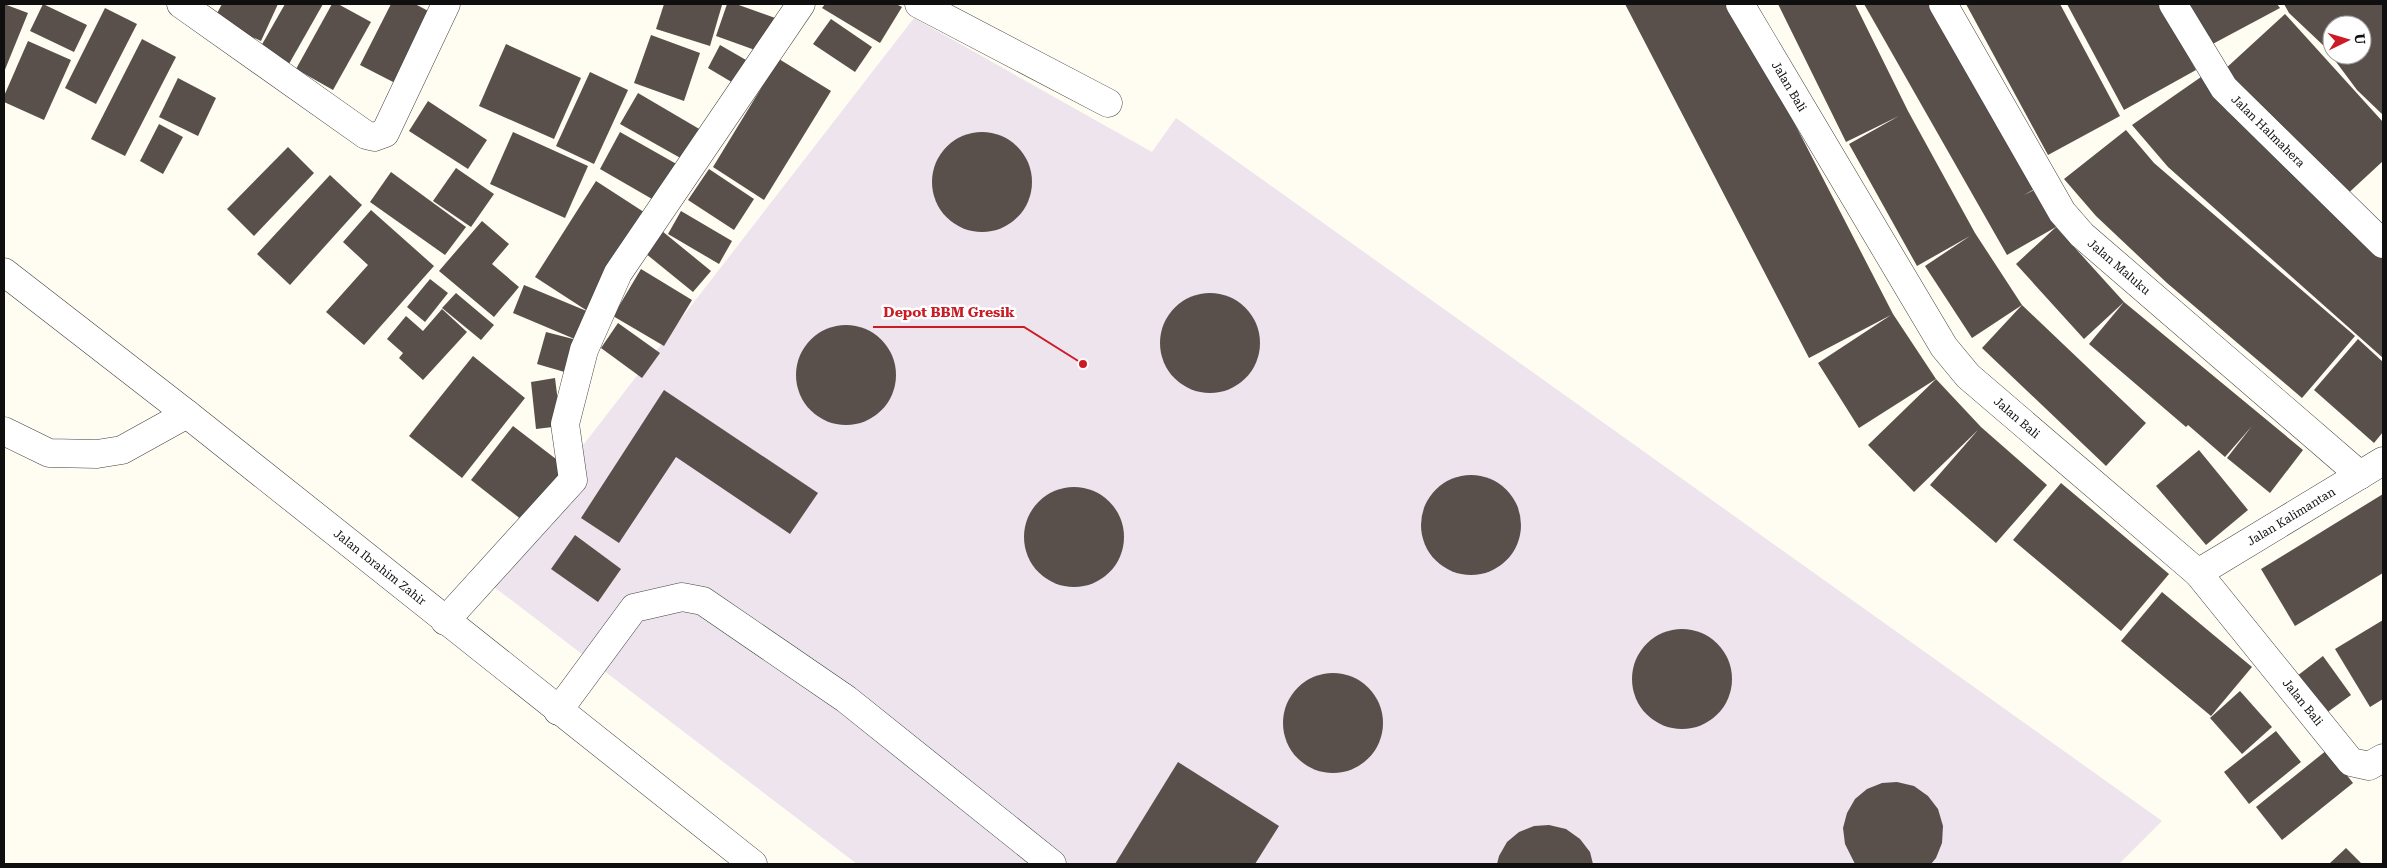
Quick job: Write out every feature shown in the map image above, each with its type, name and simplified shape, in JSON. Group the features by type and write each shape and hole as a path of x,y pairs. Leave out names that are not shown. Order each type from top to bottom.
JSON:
{"street":[{"path":"181,4 366,135 374,137 385,134 446,4"},
{"path":"445,621 572,480 565,424 584,350 618,273 801,4"},
{"path":"919,4 1108,103"},
{"name":"Jalan Bali","path":"1740,4 1944,347 1968,376 2198,573 2351,762 2376,762"},
{"name":"Jalan Maluku","path":"1944,4 2062,212 2082,235 2360,475"},
{"name":"Jalan Halmahera","path":"2174,4 2224,88 2378,231"},
{"name":"Jalan Ibrahim Zahir","path":"4,272 187,414 558,711 753,864"},
{"path":"4,430 48,453 97,454 122,450 187,414"},
{"name":"Jalan Kalimantan","path":"2198,573 2383,461"},
{"path":"558,711 634,608 682,597 704,601 846,699 1052,864"}],"shaded area":[{"path":"914,18 1152,152 1176,118 2162,821 2119,864 857,864 481,577"}],"building":[{"path":"4,4 28,13 4,72"},
{"path":"43,4 87,25 74,52 30,31"},
{"path":"222,4 278,4 261,41 214,19"},
{"path":"285,4 323,4 285,71 256,55"},
{"path":"332,4 338,4 371,22 333,90 296,69"},
{"path":"391,4 415,4 434,14 397,84 360,65"},
{"path":"664,4 722,5 710,46 656,29"},
{"path":"727,4 736,4 778,19 766,54 716,36"},
{"path":"825,4 896,4 902,7 880,43 822,8"},
{"path":"1625,4 1733,4 1893,314 1936,379 1859,428 1818,363 1891,315 1809,358"},
{"path":"1778,4 1855,4 1908,111 1975,233 2022,305 1972,338 1925,266 1970,236 1917,266 1849,144 1899,116 1846,142"},
{"path":"1864,4 1931,4 2036,188 2024,195 2036,189 2056,227 2007,255"},
{"path":"1966,4 2060,4 2120,116 2048,155"},
{"path":"2067,4 2160,4 2196,70 2124,110"},
{"path":"2185,4 2277,4 2280,8 2207,47"},
{"path":"2284,4 2383,4 2383,115 2357,90 2338,65 2372,65 2372,15 2322,15 2322,44 2289,13"},
{"path":"105,8 137,24 96,104 65,88"},
{"path":"2285,14 2322,55 2322,65 2331,65 2383,122 2383,161 2342,199 2224,70"},
{"path":"831,19 872,47 855,72 813,44"},
{"path":"651,35 700,53 684,101 634,83"},
{"path":"142,39 176,57 125,156 91,139"},
{"path":"28,41 71,60 44,120 4,102 4,96"},
{"path":"506,44 581,78 554,139 479,106"},
{"path":"720,45 753,64 740,87 708,68"},
{"path":"779,59 831,91 764,200 713,167"},
{"path":"590,72 628,90 594,164 556,146"},
{"path":"2201,77 2227,111 2383,248 2383,358 2168,167 2132,125"},
{"path":"178,78 216,98 198,136 159,117"},
{"path":"638,93 701,130 684,160 620,124"},
{"path":"428,101 487,140 468,169 409,131"},
{"path":"159,124 183,137 163,174 140,161"},
{"path":"2126,130 2154,163 2355,336 2302,398 2167,283 2096,216 2064,179"},
{"path":"513,132 588,166 565,218 490,184"},
{"path":"620,132 680,166 659,203 600,169"},
{"path":"982,132 992,133 1010,140 1024,154 1031,172 1031,192 1024,210 1010,224 992,231 982,232 972,231 954,224 940,210 933,192 932,182 933,172 940,154 954,140 972,133"},
{"path":"288,147 314,173 254,236 227,209"},
{"path":"456,168 494,194 471,227 433,201"},
{"path":"709,169 754,199 734,230 688,200"},
{"path":"391,172 466,227 445,255 370,202"},
{"path":"330,175 362,205 290,285 257,254"},
{"path":"596,181 650,216 577,340 513,313 524,285 589,312 535,277"},
{"path":"371,210 434,266 364,345 326,312 368,265 343,242"},
{"path":"681,211 732,241 719,264 668,234"},
{"path":"482,221 509,244 492,264 519,287 494,317 439,271"},
{"path":"2056,227 2124,302 2084,339 2016,264"},
{"path":"662,231 711,271 693,292 645,253"},
{"path":"641,269 692,300 664,346 613,316"},
{"path":"430,279 448,293 425,322 407,307"},
{"path":"456,293 494,325 481,340 442,308"},
{"path":"1210,293 1229,297 1245,308 1256,324 1260,343 1256,362 1245,378 1229,389 1210,393 1191,389 1175,378 1164,362 1160,343 1164,324 1175,308 1191,297"},
{"path":"2124,302 2303,450 2270,493 2227,458 2252,426 2225,457 2188,425 2186,427 2089,344"},
{"path":"2022,305 2146,423 2106,466 1982,348"},
{"path":"442,309 467,332 423,380 399,358 403,353 387,339 406,316 423,331"},
{"path":"618,323 660,353 642,378 601,348"},
{"path":"846,325 856,326 874,333 888,347 895,365 895,385 888,403 874,417 856,424 846,425 836,424 818,417 804,403 797,385 796,375 797,365 804,347 818,333 836,326"},
{"path":"546,332 577,340 568,373 537,364"},
{"path":"2358,339 2383,362 2383,432 2374,443 2314,390"},
{"path":"473,356 525,398 462,478 409,436"},
{"path":"555,378 561,426 536,429 531,382"},
{"path":"1936,379 1981,427 2047,485 1996,543 1930,485 1978,430 1914,492 1868,445"},
{"path":"664,390 818,493 790,534 676,457 619,543 581,518"},
{"path":"513,426 569,469 527,524 471,480"},
{"path":"2199,450 2248,510 2206,545 2156,486"},
{"path":"1471,475 1481,476 1499,483 1513,497 1520,515 1520,535 1513,553 1499,567 1481,574 1471,575 1461,574 1443,567 1429,553 1422,535 1421,525 1422,515 1429,497 1443,483 1461,476"},
{"path":"2061,483 2169,574 2121,631 2013,540"},
{"path":"1074,487 1084,488 1102,495 1116,509 1123,527 1123,547 1116,565 1102,579 1084,586 1074,587 1064,586 1046,579 1032,565 1025,547 1024,537 1025,527 1032,509 1046,495 1064,488"},
{"path":"2383,494 2383,573 2295,626 2261,569"},
{"path":"575,535 621,569 598,602 551,569"},
{"path":"2162,592 2252,667 2211,716 2121,641"},
{"path":"2383,620 2383,699 2370,707 2335,649"},
{"path":"1682,629 1692,630 1710,637 1724,651 1731,669 1731,689 1724,707 1710,721 1692,728 1682,729 1672,728 1654,721 1640,707 1633,689 1632,679 1633,669 1640,651 1654,637 1672,630"},
{"path":"2323,656 2351,695 2325,714 2297,676"},
{"path":"1333,673 1352,677 1368,688 1379,704 1383,723 1379,742 1368,758 1352,769 1333,773 1314,769 1298,758 1287,742 1283,723 1287,704 1298,688 1314,677"},
{"path":"2240,691 2272,727 2242,754 2210,718"},
{"path":"2276,731 2301,762 2249,804 2224,772"},
{"path":"2327,750 2353,783 2282,840 2256,807"},
{"path":"1178,762 1279,826 1255,864 1115,864"},
{"path":"1897,782 1914,786 1928,796 1938,809 1943,826 1942,843 1936,858 1931,864 1855,864 1845,844 1843,828 1847,813 1855,799 1867,789 1882,783"},
{"path":"1549,825 1566,829 1580,839 1590,852 1593,864 1497,864 1507,842 1519,832 1534,826"},
{"path":"2346,848 2362,864 2329,864"}],"place":[{"name":"Depot BBM Gresik","path":"1083,364"}]}
